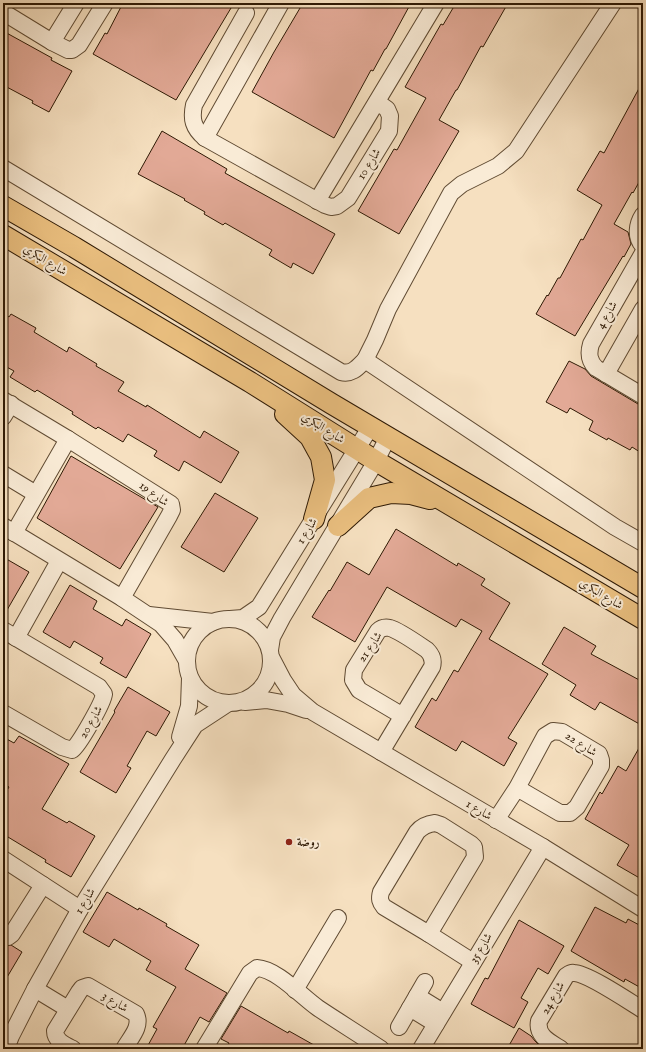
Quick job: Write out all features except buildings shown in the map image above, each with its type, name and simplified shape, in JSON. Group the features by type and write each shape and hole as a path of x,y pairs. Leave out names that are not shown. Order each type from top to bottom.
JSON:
{"main road":[{"name":"شارع البكري","path":"3,206 643,588"},
{"name":"شارع البكري","path":"3,235 250,382 376,461 643,619"},
{"path":"250,382 310,437 321,457 325,480 314,519"},
{"path":"338,526 369,498 391,493 411,494 451,506"}],"street":[{"path":"52,42 76,3"},
{"path":"3,12 68,50 76,48 105,3"},
{"path":"204,138 281,3"},
{"name":"شارع 10","path":"318,201 436,3"},
{"path":"3,168 341,372 347,373 356,369 365,360 388,309 451,193 462,184 498,166 516,151 614,3"},
{"name":"شارع 10","path":"268,26 243,8 194,104 193,120 198,132 204,138 318,201 331,207 337,206 348,198 389,131 390,116 387,110 377,102"},
{"path":"643,215 638,231 638,237 643,246"},
{"name":"شارع 4","path":"643,253 591,344 589,351 591,363 606,374 643,396"},
{"path":"606,374 643,309"},
{"path":"365,360 615,527 643,543"},
{"name":"شارع 19","path":"6,407 68,439 171,504 172,510 169,516 122,598"},
{"name":"شارع 1","path":"229,619 243,618 259,607 371,426"},
{"name":"شارع 1","path":"388,437 376,461 272,636 271,654 283,680 293,695 313,712 543,847 643,909"},
{"path":"68,439 36,494 8,529 122,598 161,624 175,640 187,662"},
{"path":"3,474 36,494"},
{"name":"شارع 20","path":"3,713 62,747 72,750 78,743 104,698 104,694 99,687 9,634 59,561"},
{"path":"146,615 212,622 229,619 243,621 255,627 265,637 271,654 270,673 264,686 254,696 234,703 215,702 204,696 196,688 190,678 187,662 188,649 202,628 212,622"},
{"name":"شارع 21","path":"381,752 403,716 432,667 433,658 431,653 427,650 395,630 382,628 378,631 354,670 353,680 360,690 403,716"},
{"name":"شارع 1","path":"173,759 190,706 190,678"},
{"name":"شارع 1","path":"6,1049 35,989 80,909 195,724 234,703 266,700 288,704 313,712"},
{"name":"شارع 22","path":"496,820 545,736 553,731 562,732 599,754 601,766 577,807 570,813 560,813 516,788"},
{"path":"429,934 475,856 474,847 471,844 441,825 435,823 422,827 417,832 381,892 379,897 380,903 384,907 473,962"},
{"name":"شارع 35","path":"421,1049 543,847"},
{"path":"3,859 80,909"},
{"path":"3,937 8,937 12,934 43,885"},
{"path":"296,990 338,918"},
{"path":"204,1049 250,973 257,968 265,970 285,981 317,1008 381,1049"},
{"name":"شارع 24","path":"561,1049 542,1036 538,1027 539,1021 562,982 570,973 586,976 643,1010"},
{"path":"399,1027 425,982"},
{"name":"شارع 3","path":"73,1049 59,1041 55,1035 57,1028 82,988 88,986 136,1014 138,1022 137,1027 124,1049"},
{"path":"35,989 68,1009"},
{"path":"413,1002 439,1018"}],"place":[{"name":"روضة","path":"289,842"}]}
